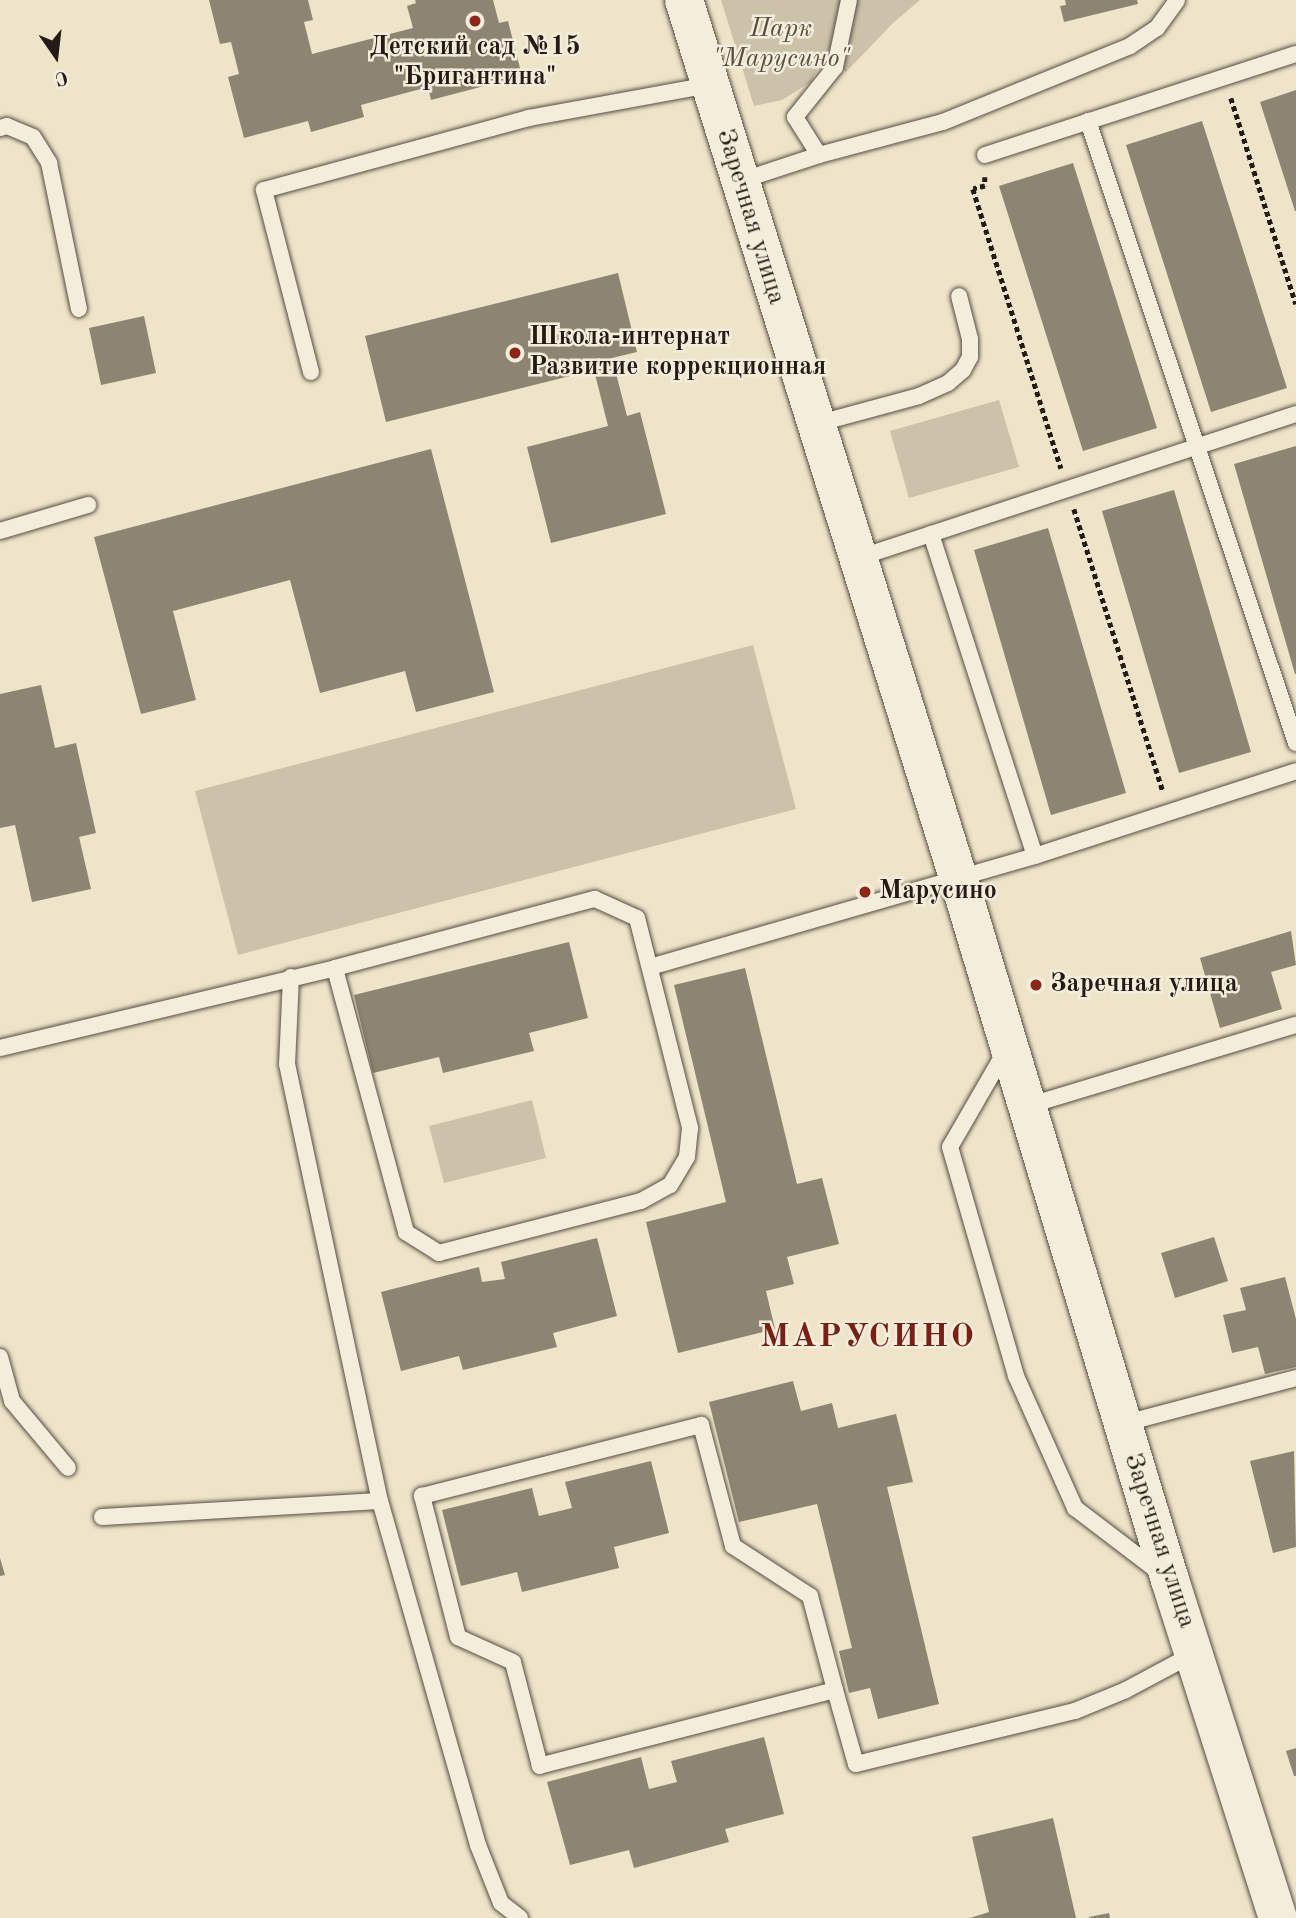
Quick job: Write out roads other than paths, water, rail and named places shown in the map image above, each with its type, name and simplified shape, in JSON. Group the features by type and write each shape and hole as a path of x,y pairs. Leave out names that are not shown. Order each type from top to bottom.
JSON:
{"street":[{"name":"Заречная улица","path":"684,0 959,880 1170,1580 1278,1918"}],"lane":[{"path":"819,155 796,117 835,67 849,0"},
{"path":"739,181 819,155 943,122 1130,46 1157,28 1177,0"},
{"path":"985,155 1296,54"},
{"path":"312,372 264,190 529,118 709,85"},
{"path":"1088,121 1296,743"},
{"path":"0,128 7,126 33,137 50,163 79,309"},
{"path":"816,424 919,396 948,383 963,370 970,357 970,339 959,296"},
{"path":"858,558 1296,414"},
{"path":"0,531 88,505"},
{"path":"931,534 1035,856"},
{"path":"650,967 959,880 1296,771"},
{"path":"0,1048 335,968 594,899 637,918 690,1129 687,1157 670,1185 640,1201 439,1253 406,1232 335,968"},
{"path":"291,977 287,1064 380,1501 478,1845 501,1903 520,1918"},
{"path":"1026,1107 1296,1026"},
{"path":"1009,1045 950,1147 1016,1376 1075,1508 1170,1580"},
{"path":"0,1357 12,1401 68,1468"},
{"path":"1122,1424 1296,1378"},
{"path":"835,1690 540,1766 513,1662 458,1637 422,1496 701,1424 733,1546 810,1596 856,1764 1075,1711 1126,1690 1195,1653"},
{"path":"102,1517 380,1501"}],"place":[{"name":"Детский сад №15 \"Бригантина\"","path":"475,21"},
{"name":"Школа-интернат Развитие коррекционная","path":"515,353"},
{"name":"Марусино","path":"865,892"},
{"name":"Заречная улица","path":"1036,985"}],"district":[{"name":"МАРУСИНО","path":"868,1338"}],"park label":[{"name":"Парк \"Марусино\"","path":"781,45"}]}
